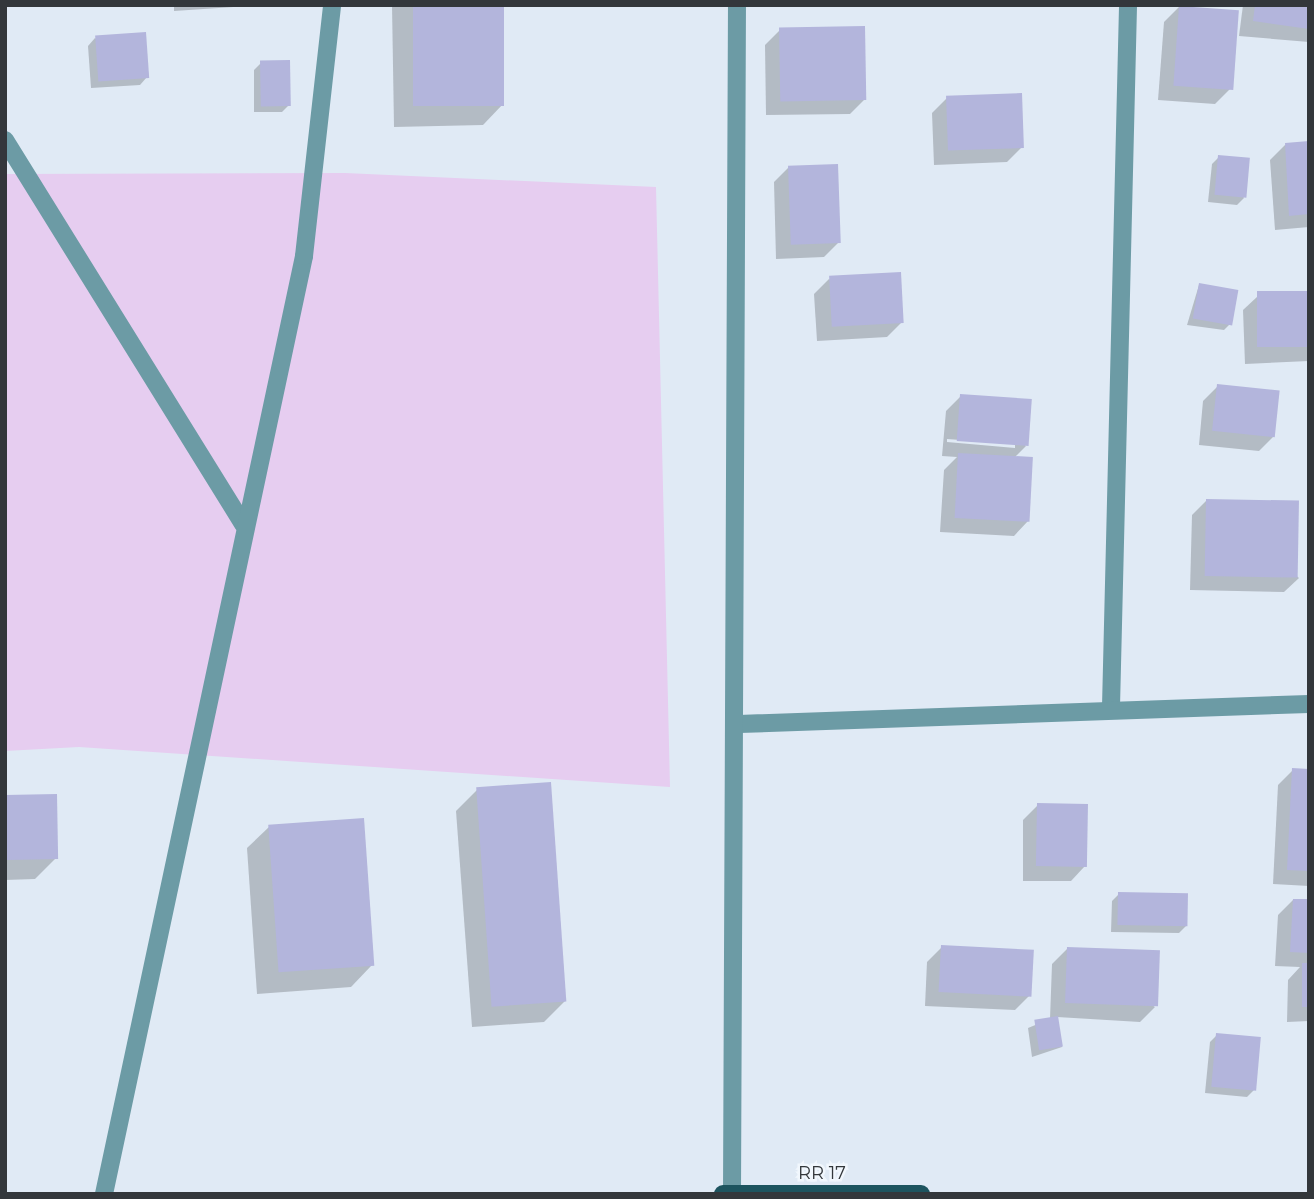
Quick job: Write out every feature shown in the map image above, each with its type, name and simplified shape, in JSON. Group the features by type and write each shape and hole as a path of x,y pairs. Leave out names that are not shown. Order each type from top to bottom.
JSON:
{"main road":[{"name":"RR 17","path":"723,1194 921,1194"}],"street":[{"path":"104,1194 243,523 304,257 332,5"},
{"path":"733,1194 739,724 737,5"},
{"path":"1111,707 1128,5"},
{"path":"5,140 243,523"},
{"path":"739,724 1111,707 1309,704"}],"shaded area":[{"path":"345,173 656,187 670,787 79,747 5,751 5,174"}],"building":[{"path":"413,5 504,5 504,106 413,106"},
{"path":"1255,5 1309,5 1309,29 1253,21"},
{"path":"1179,6 1239,10 1233,90 1173,86"},
{"path":"865,26 866,100 780,101 779,28"},
{"path":"146,32 149,78 98,81 95,36"},
{"path":"290,60 291,106 261,107 260,61"},
{"path":"1022,93 1024,148 948,151 946,96"},
{"path":"1309,141 1309,214 1289,216 1285,143"},
{"path":"1218,155 1250,158 1246,198 1215,195"},
{"path":"838,164 841,243 791,245 788,166"},
{"path":"901,272 904,323 832,327 829,276"},
{"path":"1199,283 1238,290 1232,325 1193,318"},
{"path":"1257,291 1309,291 1309,347 1257,347"},
{"path":"1217,384 1280,391 1275,437 1212,431"},
{"path":"960,394 1032,399 1029,446 957,441"},
{"path":"958,453 1033,457 1029,522 955,518"},
{"path":"1206,499 1299,501 1298,578 1205,576"},
{"path":"1292,768 1309,769 1309,871 1287,870"},
{"path":"551,782 566,1001 492,1007 476,787"},
{"path":"57,794 58,859 6,860 5,795"},
{"path":"1037,803 1088,804 1087,867 1036,866"},
{"path":"364,818 374,966 279,972 268,825"},
{"path":"1118,892 1188,893 1187,926 1117,925"},
{"path":"1293,899 1309,899 1309,953 1290,952"},
{"path":"941,945 1034,950 1031,997 939,992"},
{"path":"1067,947 1160,950 1158,1006 1065,1003"},
{"path":"1302,963 1309,963 1309,1007 1302,1007"},
{"path":"1058,1016 1063,1047 1039,1050 1034,1020"},
{"path":"1216,1033 1261,1037 1256,1091 1211,1087"}]}
